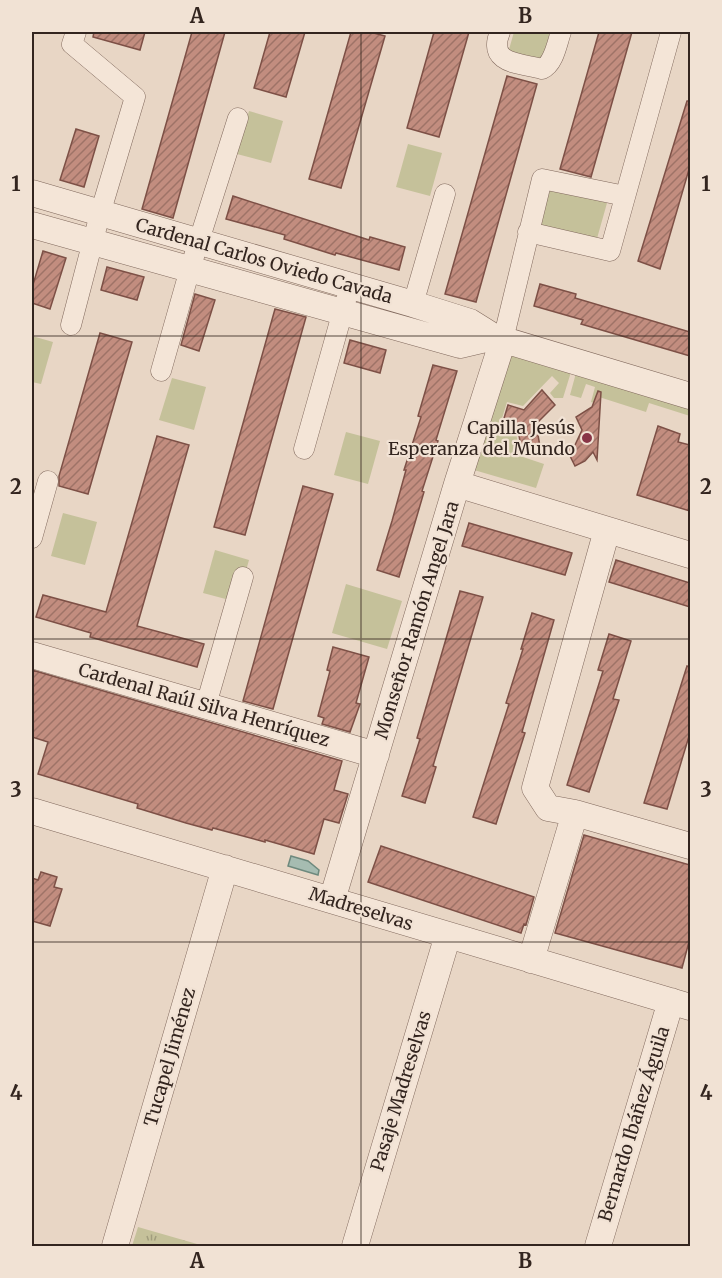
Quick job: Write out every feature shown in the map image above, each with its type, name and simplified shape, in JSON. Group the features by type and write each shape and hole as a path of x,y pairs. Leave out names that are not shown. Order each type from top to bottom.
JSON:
{"street":[{"path":"500,32 496,42 498,52 504,60 542,69 548,67 561,32"},
{"path":"528,232 610,251 671,32"},
{"path":"71,325 92,242 135,97 74,38"},
{"path":"161,371 190,269 238,118"},
{"path":"498,338 542,179 625,196"},
{"name":"Cardenal Carlos Oviedo Cavada","path":"32,193 413,304 470,322 498,338 688,395"},
{"path":"413,304 445,194"},
{"name":"Cardenal Carlos Oviedo Cavada","path":"32,225 460,345 498,338"},
{"path":"304,449 350,286"},
{"name":"Monseñor Ramón Angel Jara","path":"332,900 457,484 498,338"},
{"path":"32,538 48,481"},
{"path":"457,484 690,555"},
{"path":"608,530 535,788 548,808 689,841"},
{"path":"206,705 243,577"},
{"name":"Cardenal Raúl Silva Henríquez","path":"32,654 376,755"},
{"name":"Madreselvas","path":"32,811 681,1004"},
{"path":"531,960 575,813"},
{"name":"Tucapel Jiménez","path":"115,1246 225,868"},
{"name":"Pasaje Madreselvas","path":"355,1246 448,935"},
{"name":"Bernardo Ibáñez Águila","path":"598,1246 681,1004"}],"green space":[{"path":"514,32 550,32 540,70 506,60"},
{"path":"249,111 283,121 271,163 237,154"},
{"path":"408,144 442,153 430,196 396,187"},
{"path":"551,187 607,203 596,242 539,227"},
{"path":"32,336 53,342 41,384 32,382"},
{"path":"507,353 571,372 563,398 554,398 550,393 559,383 552,376 523,406 507,402 499,428 516,433 520,456 544,464 536,488 474,470"},
{"path":"576,373 690,406 690,416 649,403 646,412 599,397 596,404 591,402 595,387 586,384 581,398 570,395"},
{"path":"172,378 206,387 194,430 159,420"},
{"path":"346,432 380,441 368,484 334,475"},
{"path":"63,513 97,522 85,565 51,556"},
{"path":"215,550 249,560 237,602 203,593"},
{"path":"346,584 402,601 387,649 332,633"},
{"path":"138,1227 204,1246 132,1246"}],"shaded area":[{"path":"291,856 308,861 319,870 318,875 288,866"}],"building":[{"path":"94,32 145,32 140,50 93,37"},
{"path":"192,32 225,32 173,218 142,209"},
{"path":"270,32 305,32 286,97 254,88"},
{"path":"351,32 370,32 385,36 341,188 309,179"},
{"path":"434,32 469,32 439,137 407,128"},
{"path":"599,32 632,32 591,177 560,169"},
{"path":"507,76 537,84 476,302 445,294"},
{"path":"687,101 690,101 690,166 660,269 638,261"},
{"path":"76,129 99,136 84,187 60,180"},
{"path":"233,196 369,240 370,237 405,247 399,270 336,253 335,255 284,239 285,235 226,219"},
{"path":"43,251 66,258 50,309 32,303 32,288"},
{"path":"107,267 144,277 137,300 101,290"},
{"path":"540,284 576,294 575,298 690,332 690,356 581,324 583,320 534,306"},
{"path":"195,294 215,300 199,351 181,345"},
{"path":"275,309 306,317 245,535 214,527"},
{"path":"100,333 132,342 88,494 59,486 59,476"},
{"path":"350,340 386,350 380,373 344,363"},
{"path":"433,365 457,371 399,577 377,570 421,417 418,416"},
{"path":"542,390 555,405 536,424 541,452 522,454 518,429 502,425 508,405 524,410"},
{"path":"598,391 601,392 597,460 593,452 585,461 575,466 567,450 575,445 582,430 576,417 592,407"},
{"path":"658,426 680,434 678,442 690,445 690,511 637,495"},
{"path":"157,436 189,445 137,626 204,644 197,667 90,637 91,633 36,617 43,595 106,612"},
{"path":"303,486 333,494 273,709 243,701"},
{"path":"469,523 572,553 565,575 462,546"},
{"path":"616,560 690,583 690,607 609,582"},
{"path":"460,591 483,597 433,766 436,767 425,803 402,796 420,739 417,738"},
{"path":"532,613 554,620 522,732 525,733 496,824 473,817 509,704 506,703"},
{"path":"609,634 631,641 613,699 619,700 589,792 567,785 603,671 598,670"},
{"path":"333,647 369,657 356,703 360,704 350,732 322,724 324,718 318,716 330,671 327,670"},
{"path":"687,666 690,667 690,733 667,809 644,803"},
{"path":"32,670 342,761 334,790 348,794 339,823 324,819 314,854 265,840 265,842 186,823 137,808 138,804 38,774 48,742 32,737"},
{"path":"584,835 690,865 690,938 682,968 555,933"},
{"path":"381,846 534,897 526,925 524,924 521,933 368,882"},
{"path":"41,872 57,877 54,887 62,889 50,926 32,921 32,878 38,880"}],"place":[{"name":"Capilla Jesús Esperanza del Mundo","path":"587,438"}]}
